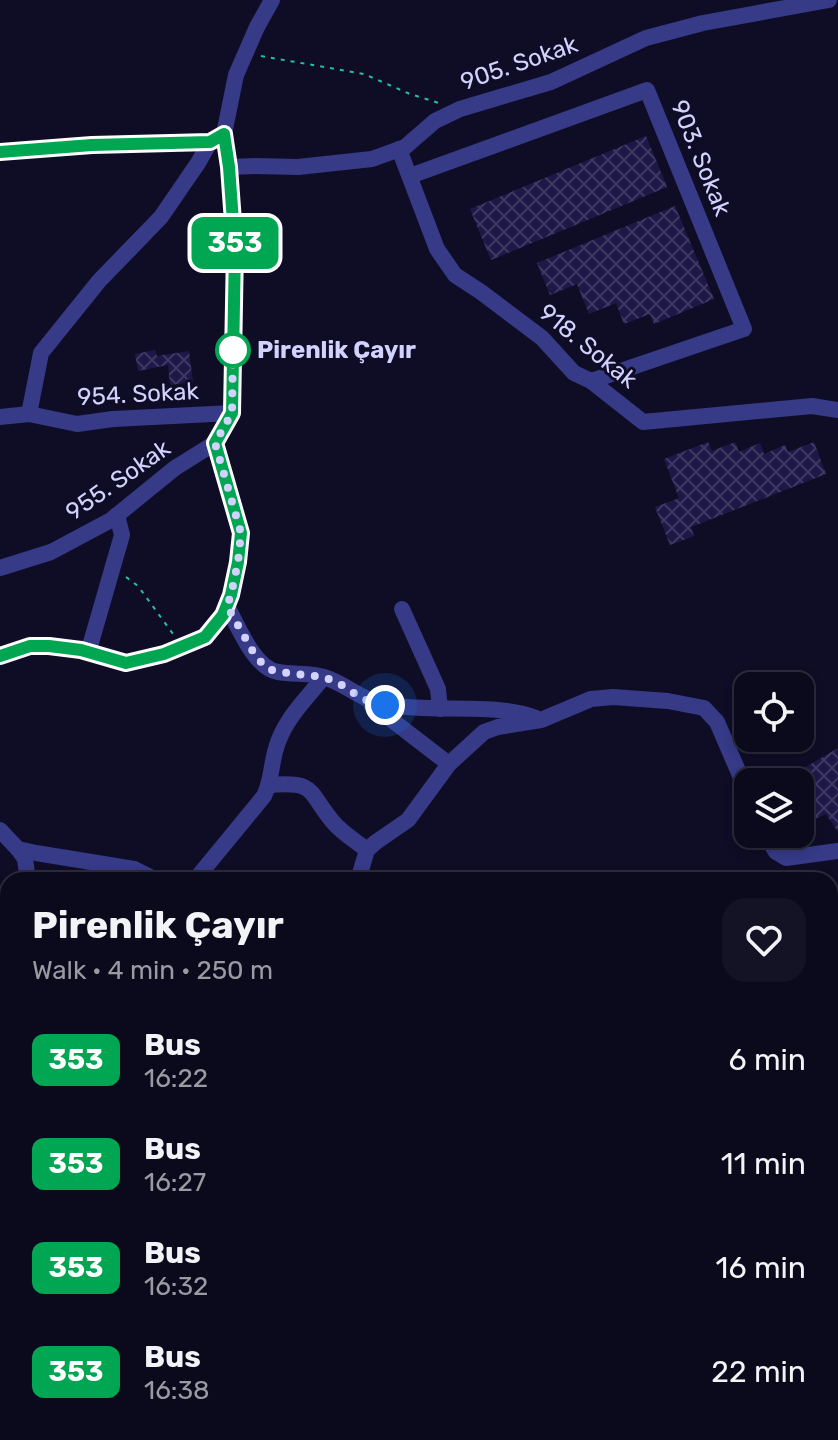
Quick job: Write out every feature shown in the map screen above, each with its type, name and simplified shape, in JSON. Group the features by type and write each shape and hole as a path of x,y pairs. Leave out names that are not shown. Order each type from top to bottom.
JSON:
{"street":[{"path":"29,414 41,353 99,281 161,217 217,138 236,75 272,0"},
{"name":"905. Sokak","path":"229,167 298,167 372,159 405,147 435,121 460,109 551,82 646,38 703,23 829,0"},
{"name":"903. Sokak","path":"410,176 647,90 744,329 591,381"},
{"path":"0,152 217,138"},
{"path":"0,657 30,646 49,646 126,663 164,654 205,637 227,606 238,562 241,533 215,443 232,413 235,249 229,167 217,138"},
{"name":"918. Sokak","path":"399,149 437,249 455,275 542,338 574,373 591,381 643,422 812,406 838,410"},
{"name":"954. Sokak","path":"0,417 29,414 77,424 113,419 232,413"},
{"name":"955. Sokak","path":"0,568 51,552 117,515 175,468 215,443"},
{"path":"88,653 122,535 117,515"},
{"path":"227,606 256,657 268,669 324,677 340,684 380,710 449,764"},
{"path":"402,609 438,689 440,709"},
{"path":"202,872 264,796 283,729 324,677"},
{"path":"360,872 367,850 408,820 449,764 484,732 541,720 591,699 613,697 668,701 704,708 717,722 737,768"},
{"path":"363,699 419,709 523,713 541,720"},
{"path":"269,785 301,784 309,789 335,824 367,850"},
{"path":"0,830 25,859 27,872"},
{"path":"774,848 786,858 838,851"},
{"path":"18,849 111,872"},
{"path":"120,872 134,869 140,872"}],"path":[{"path":"245,54 364,74 410,94 460,109"},
{"path":"113,567 138,586 180,647"}],"building":[{"path":"646,136 667,187 491,260 470,209"},
{"path":"675,206 714,299 654,324 650,314 624,324 616,303 589,314 577,284 550,295 537,263"},
{"path":"155,350 157,356 189,351 193,382 170,385 168,365 138,371 135,354"},
{"path":"708,442 712,451 735,442 739,452 760,443 764,454 785,445 788,452 814,442 826,474 691,527 694,536 670,545 655,507 679,498 664,459"},
{"path":"838,748 838,832 826,814 814,820 814,768 804,768"}],"bus line":[{"name":"353","path":"0,152 92,145 210,142 224,134 235,249 232,413 215,443 241,533 231,595 223,615 205,637 164,654 126,663 81,650 49,646 30,646 0,656"}],"place":[{"name":"Pirenlik Çayır","path":"233,350"}],"route":[{"path":"233,350 232,413 215,443 241,533 238,562 227,606 256,657 268,669 324,677 363,699 385,705"}]}
